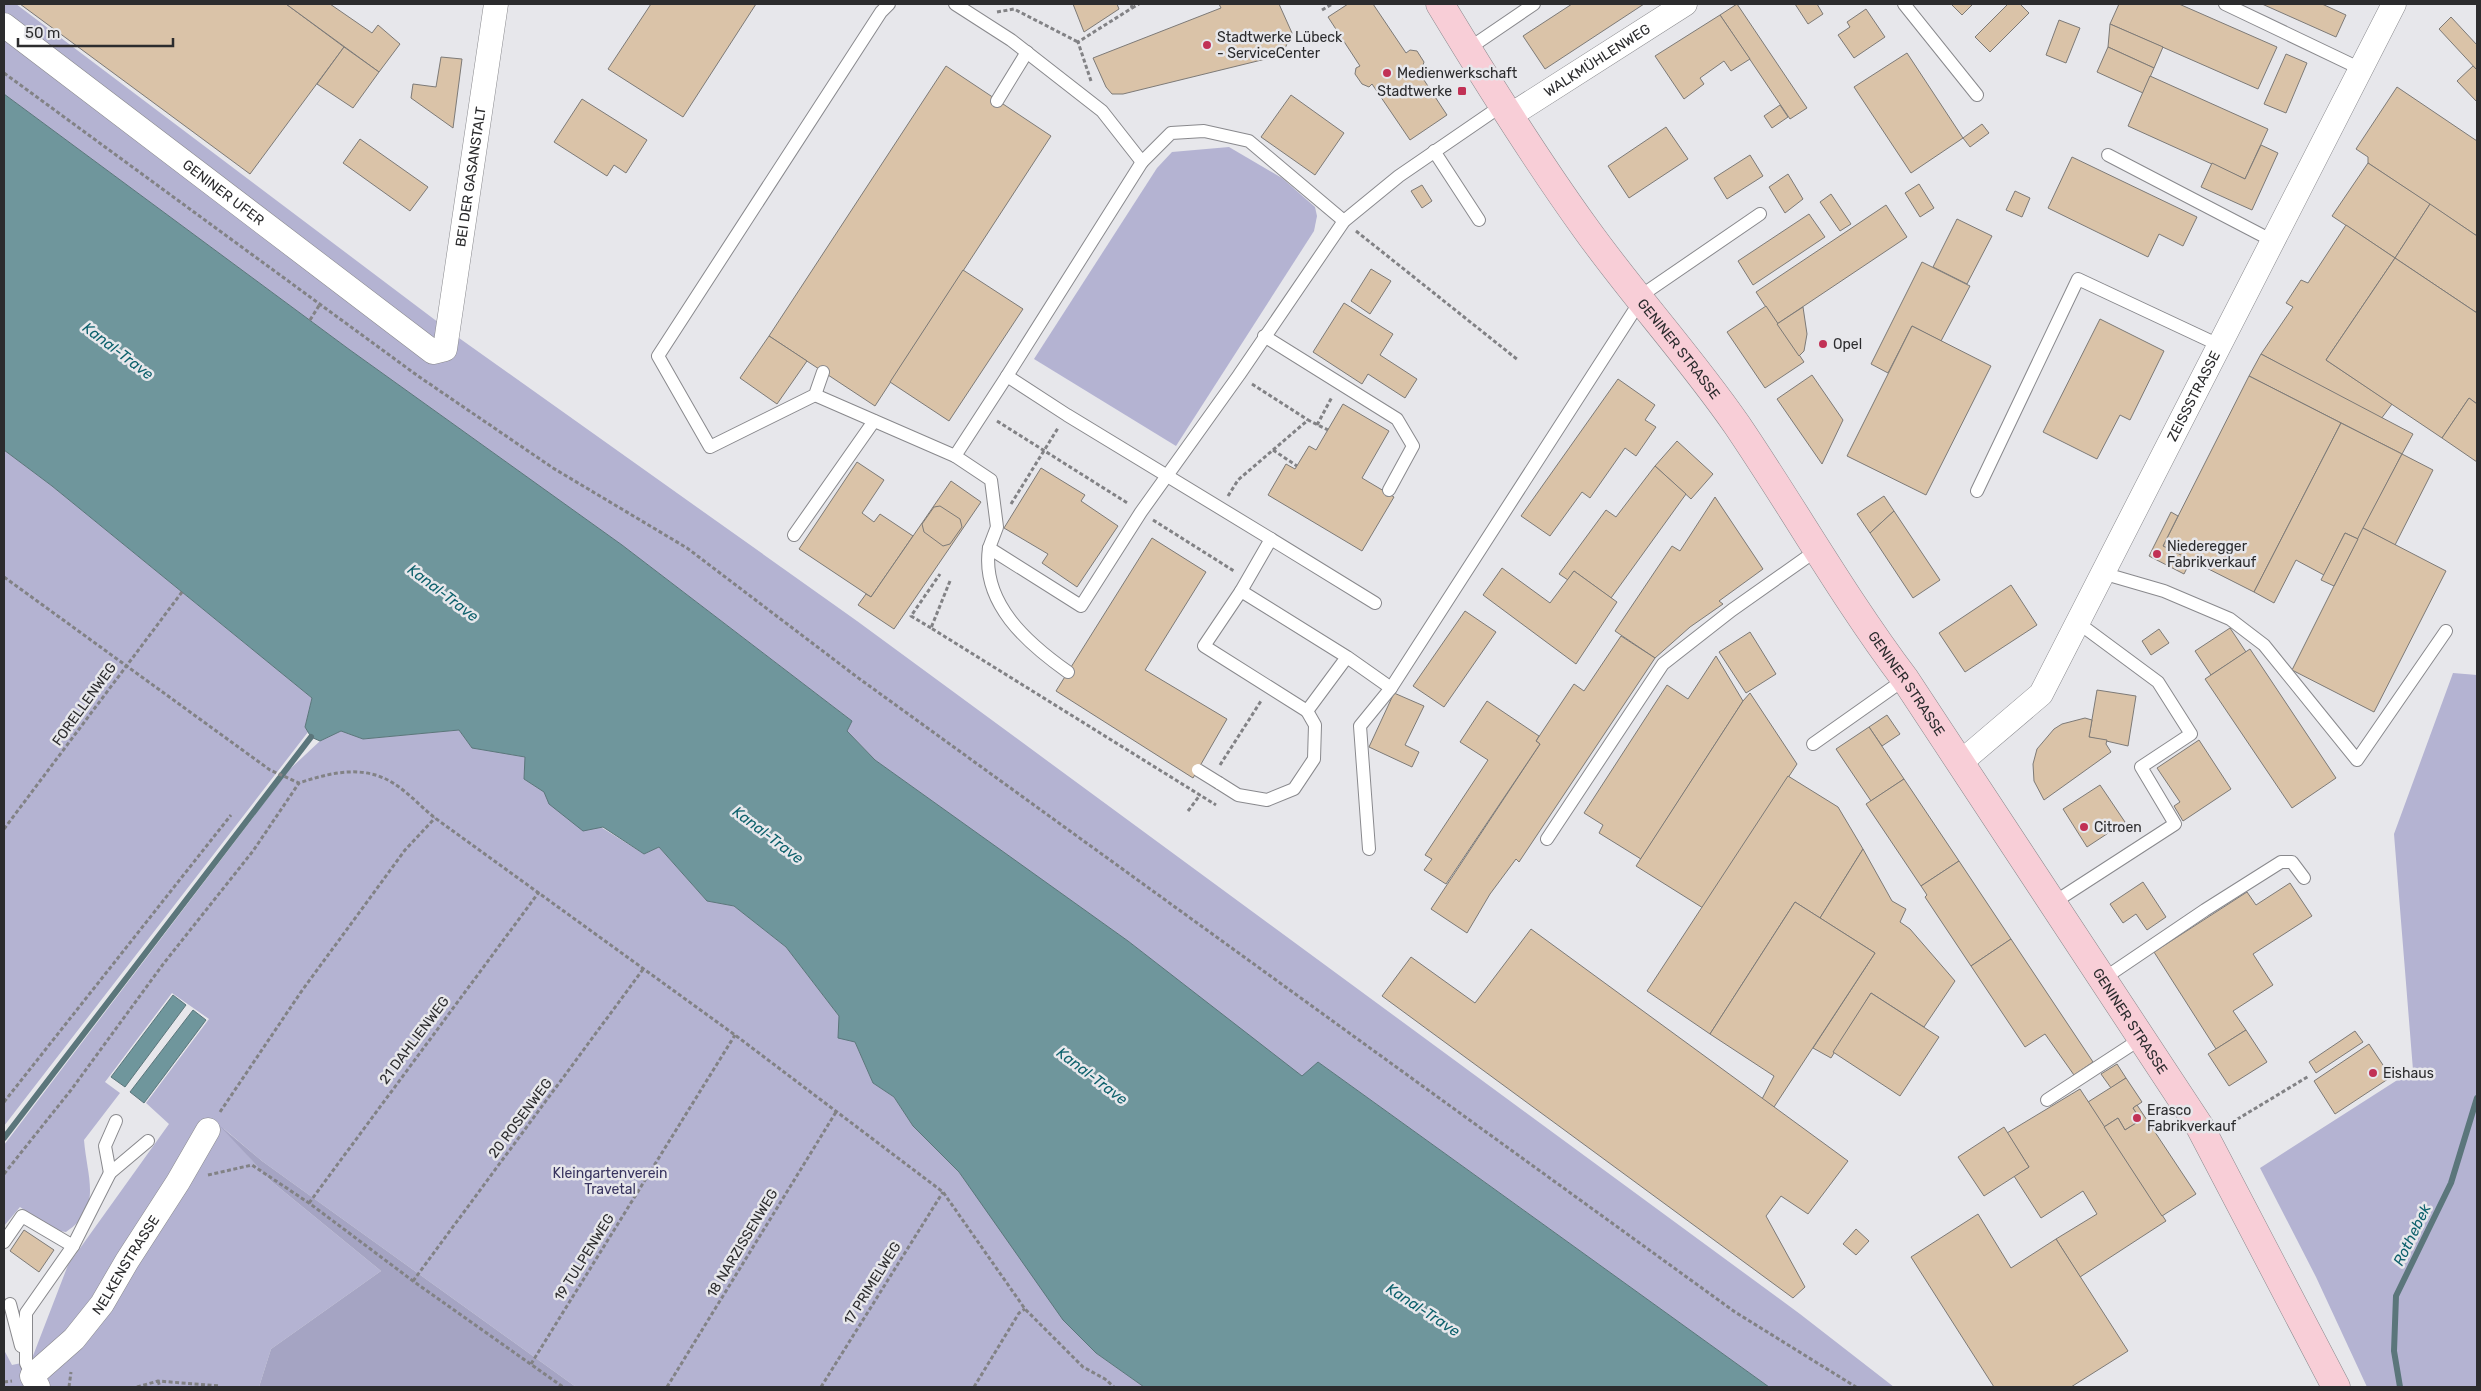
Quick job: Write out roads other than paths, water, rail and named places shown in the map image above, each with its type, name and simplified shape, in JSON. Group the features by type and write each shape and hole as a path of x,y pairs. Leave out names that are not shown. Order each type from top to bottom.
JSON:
{"main road":[{"name":"GENINER STRASSE","path":"1440,4 1586,229 1736,425 1878,643 1905,679 2142,1038 2206,1138 2336,1387"}],"street":[{"name":"BEI DER GASANSTALT","path":"445,349 496,4"},
{"name":"WALKMÜHLENWEG","path":"1507,110 1685,4"},
{"name":"ZEISSSTRASSE","path":"1960,763 2041,694 2394,4"},
{"name":"GENINER UFER","path":"4,25 433,352 445,349"},
{"name":"NELKENSTRASSE","path":"32,1375 74,1339 102,1304 208,1130"}],"lane":[{"path":"823,372 815,395 710,447 658,356 880,12 889,4"},
{"path":"955,4 1027,52 1102,111 1142,162"},
{"path":"1468,49 1534,4"},
{"path":"1904,4 1977,94"},
{"path":"2225,4 2361,69"},
{"path":"997,101 1027,52"},
{"path":"988,548 1080,606 1141,512 1168,477 1344,221 1398,176 1434,151 1507,110"},
{"path":"956,456 1142,162 1171,133 1204,131 1249,141 1344,221"},
{"path":"1434,151 1480,220"},
{"path":"2108,156 2273,240"},
{"path":"1369,849 1360,726 1391,688 1640,299 1760,214"},
{"path":"1977,491 2078,279 2219,345"},
{"path":"1264,336 1397,419 1412,446 1389,490"},
{"path":"1007,376 1066,415 1375,603"},
{"path":"815,395 956,456 991,480 998,528 988,548 986,566 994,592 1008,616 1033,647 1068,672"},
{"path":"794,536 874,421"},
{"path":"1198,770 1238,795 1267,800 1294,789 1314,759 1315,725 1307,711 1204,646 1241,592 1271,539"},
{"path":"1547,839 1663,664 1732,610 1817,550"},
{"path":"2102,573 2164,591 2230,619 2264,645 2357,760 2446,631"},
{"path":"1241,592 1347,657 1391,688"},
{"path":"2053,903 2175,824 2142,767 2191,734 2158,682 2077,622"},
{"path":"1307,711 1347,657"},
{"path":"1813,744 1905,679"},
{"path":"2103,979 2205,910 2281,862 2292,862 2304,878"},
{"path":"2047,1100 2142,1038"},
{"path":"110,1172 105,1146 116,1120"},
{"path":"32,1375 26,1314 73,1246 110,1172 148,1142"},
{"path":"4,1242 22,1216 73,1246"},
{"path":"10,1304 32,1375"}],"water":[{"name":"Kanal-Trave","path":"4,94 350,350 622,545 852,721 847,731 875,760 1128,941 1302,1076 1318,1062 1769,1387 1144,1387 1096,1353 1063,1320 959,1172 913,1126 894,1097 873,1083 855,1042 838,1038 839,1016 786,947 734,906 707,901 659,847 644,854 603,827 583,831 549,804 544,792 524,779 525,757 472,748 459,730 363,739 341,731 320,741 311,737 305,727 312,698 52,486 4,450"},
{"path":"173,995 186,1005 125,1087 111,1077"},
{"path":"193,1010 206,1020 144,1103 130,1092"}],"waterway":[{"path":"4,1138 311,737"},
{"name":"Rothebek","path":"2400,1387 2394,1351 2396,1296 2451,1183 2477,1098"}],"place":[{"name":"Stadtwerke Lübeck - ServiceCenter","path":"1207,45"},
{"name":"Medienwerkschaft","path":"1387,73"},
{"name":"Stadtwerke","path":"1462,91"},
{"name":"Opel","path":"1823,344"},
{"name":"Niederegger Fabrikverkauf","path":"2157,554"},
{"name":"Citroen","path":"2084,827"},
{"name":"Eishaus","path":"2373,1073"},
{"name":"Erasco Fabrikverkauf","path":"2137,1118"}],"park label":[{"name":"Kleingartenverein Travetal","path":"610,1182"}]}
